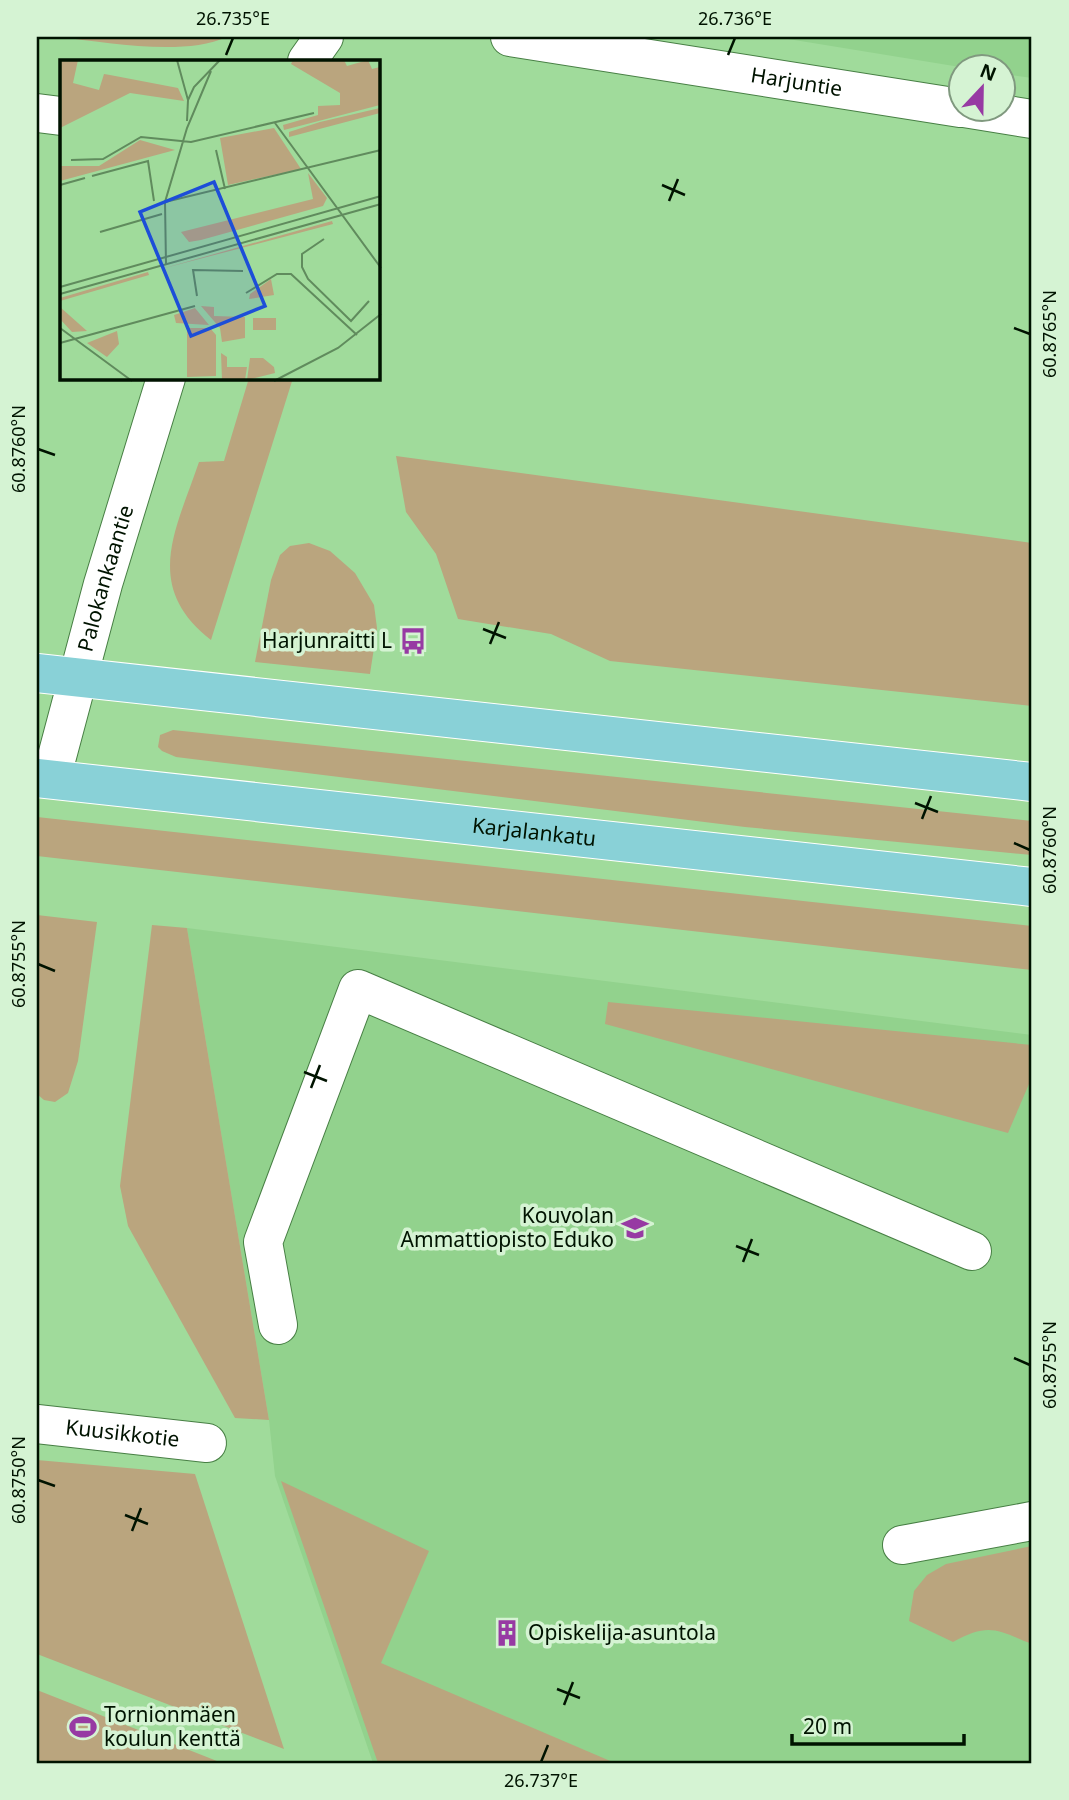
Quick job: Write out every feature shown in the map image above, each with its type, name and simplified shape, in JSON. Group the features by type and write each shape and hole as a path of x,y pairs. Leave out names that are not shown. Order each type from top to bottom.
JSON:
{"main road":[{"path":"37,673 1032,782"},
{"name":"Karjalankatu","path":"44,779 1032,887"}],"street":[{"path":"308,60 324,37"},
{"name":"Harjuntie","path":"510,37 946,105"},
{"path":"37,113 60,116"},
{"name":"Palokankaantie","path":"44,779 79,677 103,584 165,380"},
{"path":"278,1325 264,1242 358,989 972,1251"},
{"name":"Kuusikkotie","path":"37,1424 207,1443"},
{"path":"902,1545 1032,1521"}],"shaded area":[{"path":"58,37 227,37 209,43 167,47"},
{"path":"776,37 1032,37 1032,78 1016,76 1016,52 946,52 946,65"},
{"path":"248,380 292,380 211,640 190,620 177,599 171,578 170,556 181,511 199,462 224,461"},
{"path":"396,456 1032,543 1032,706 610,661 551,634 458,619 436,554 406,512"},
{"path":"309,543 330,551 355,573 374,605 377,628 370,674 255,662 271,580 280,555 290,546"},
{"path":"173,730 1032,821 1032,855 745,827 176,757 158,747 160,735"},
{"path":"37,817 1032,926 1032,970 37,856"},
{"path":"37,915 97,922 78,1061 68,1093 55,1102 44,1100 37,1094"},
{"path":"152,925 187,928 269,1420 235,1418 128,1226 120,1186"},
{"name":"Kouvolan Ammattiopisto Eduko","path":"187,928 1032,1035 1032,1763 373,1763 275,1476 269,1420"},
{"path":"608,1002 1032,1045 1032,1077 1008,1133 605,1024"},
{"path":"37,1460 195,1474 284,1749 37,1654"},
{"path":"281,1481 429,1551 381,1663 615,1763 378,1763"},
{"path":"1032,1546 1032,1644 993,1630 976,1632 953,1642 909,1621 914,1591 927,1575 946,1564"},
{"name":"Tornionmäen koulun kenttä","path":"37,1690 222,1763 37,1763"}],"place":[{"name":"Harjunraitti L","path":"413,641"},
{"name":"Kouvolan Ammattiopisto Eduko","path":"635,1228"},
{"name":"Opiskelija-asuntola","path":"507,1633"},
{"name":"Tornionmäen koulun kenttä","path":"83,1727"}]}
